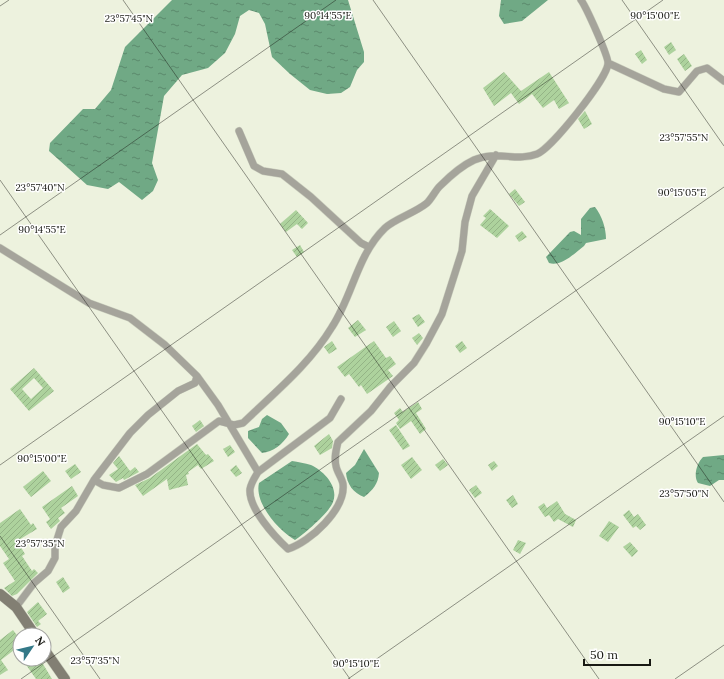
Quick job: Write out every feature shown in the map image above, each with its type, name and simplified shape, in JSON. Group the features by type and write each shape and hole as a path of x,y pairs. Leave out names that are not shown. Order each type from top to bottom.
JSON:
{"street":[{"path":"94,480 103,485 119,488 147,474 219,421 234,425 242,423 297,372 320,346 341,312 369,247 386,227 410,214 427,202 439,187 456,171 473,160 485,156 496,155 523,157 538,154 550,144 586,102 605,76 608,63 605,48 581,0"},
{"path":"608,63 664,89 679,92 697,71 707,68 724,81"},
{"path":"239,131 254,166 263,172 282,174 311,196 361,243 369,247"},
{"path":"341,399 330,418 258,472 250,489 258,512 277,539 288,549 298,546 310,537 329,518 341,502 343,484 336,466 338,442 370,411 391,386 414,363 442,314 462,251 465,222 472,196 496,155"},
{"path":"0,248 89,303 130,318 165,345 197,376 218,405 258,472"},
{"path":"16,607 34,583 48,571 55,558 55,546 62,527 76,511 94,480 130,433 154,410 178,392 195,382 197,376"},
{"path":"0,594 16,607 30,627"},
{"path":"52,660 65,679"}],"water":[{"path":"172,0 348,0 364,52 364,62 357,70 350,87 341,93 327,94 310,90 272,57 265,24 259,13 249,10 240,16 235,34 225,53 208,68 182,75 164,96 152,163 158,180 153,191 142,200 119,182 108,189 87,185 49,151 50,143 83,109 95,109 111,90 125,47"},
{"path":"501,0 548,0 522,21 504,24 499,16"},
{"path":"595,207 603,222 606,239 586,243 568,259 554,264 549,263 546,257 570,232 574,231 581,235 581,219 590,208"},
{"path":"267,415 281,423 289,434 277,447 262,453 248,438 248,431 259,427 262,419"},
{"path":"364,449 379,473 378,480 370,492 364,497 351,488 346,473 355,465"},
{"path":"724,455 724,480 719,480 710,486 698,483 696,470 703,457"},
{"path":"292,461 311,465 321,471 329,480 334,491 331,507 310,528 295,540 282,530 269,516 260,499 258,491 259,483"}],"building":[{"path":"671,42 676,50 669,55 664,47"},
{"path":"641,50 647,60 642,64 635,54"},
{"path":"684,54 692,66 685,71 677,59"},
{"path":"504,72 521,91 549,72 569,103 559,109 554,100 543,108 532,94 519,104 511,93 494,106 483,88"},
{"path":"585,111 592,124 584,129 578,119"},
{"path":"515,189 525,202 519,206 509,194"},
{"path":"490,209 509,226 497,238 480,225 486,218 483,216"},
{"path":"296,210 308,223 302,229 297,224 286,232 280,224"},
{"path":"522,231 527,237 519,242 515,236"},
{"path":"300,245 304,252 297,257 292,250"},
{"path":"419,314 425,322 418,327 412,318"},
{"path":"358,320 366,330 355,337 348,328"},
{"path":"394,321 401,331 393,337 386,327"},
{"path":"419,333 423,338 417,345 412,338"},
{"path":"332,341 337,349 329,354 324,347"},
{"path":"374,341 386,358 390,356 396,364 388,370 393,376 367,394 361,385 359,387 349,374 345,377 337,367"},
{"path":"462,341 467,348 460,353 455,346"},
{"path":"34,368 54,391 29,411 10,389","holes":["34,378 43,388 31,399 22,389"]},
{"path":"418,402 422,409 416,413 426,429 420,434 411,421 400,429 396,423 399,420 394,413 400,408 403,412"},
{"path":"200,420 204,426 196,432 192,426"},
{"path":"396,425 410,446 403,450 389,430"},
{"path":"329,434 333,441 332,448 320,455 314,446"},
{"path":"197,444 206,455 208,454 214,461 201,469 198,465 188,472 189,474 186,475 188,485 169,490 167,479 143,496 135,485 150,478"},
{"path":"230,445 235,452 228,457 223,449"},
{"path":"119,456 130,471 135,467 139,472 124,480 123,478 116,482 109,475 118,469 113,463"},
{"path":"412,457 422,470 411,479 401,465"},
{"path":"443,459 448,465 440,471 435,465"},
{"path":"494,461 498,466 492,471 488,465"},
{"path":"75,464 81,472 71,479 65,471"},
{"path":"236,465 242,473 236,477 230,470"},
{"path":"43,471 51,481 31,497 23,487"},
{"path":"476,485 482,493 475,498 469,490"},
{"path":"72,486 78,496 61,508 65,513 58,518 60,521 51,529 46,522 50,519 42,507"},
{"path":"513,495 518,504 512,508 506,500"},
{"path":"557,501 565,514 576,520 573,527 558,519 554,522 549,515 545,517 538,507 544,503 547,508"},
{"path":"20,509 31,525 33,523 37,529 17,541 25,554 22,556 32,571 34,569 38,573 17,594 12,596 4,588 15,581 3,563 9,559 0,546 0,523"},
{"path":"629,510 634,517 638,514 646,525 640,530 636,526 633,528 623,515"},
{"path":"609,521 619,527 608,542 599,536"},
{"path":"518,540 526,543 520,554 513,550"},
{"path":"630,542 638,551 632,557 623,547"},
{"path":"63,577 70,588 63,593 56,582"},
{"path":"38,602 47,614 38,621 41,624 37,627 27,612"},
{"path":"12,631 12,652 1,660 8,670 0,675 0,640"},
{"path":"28,667 45,667 52,679 36,679"}]}
